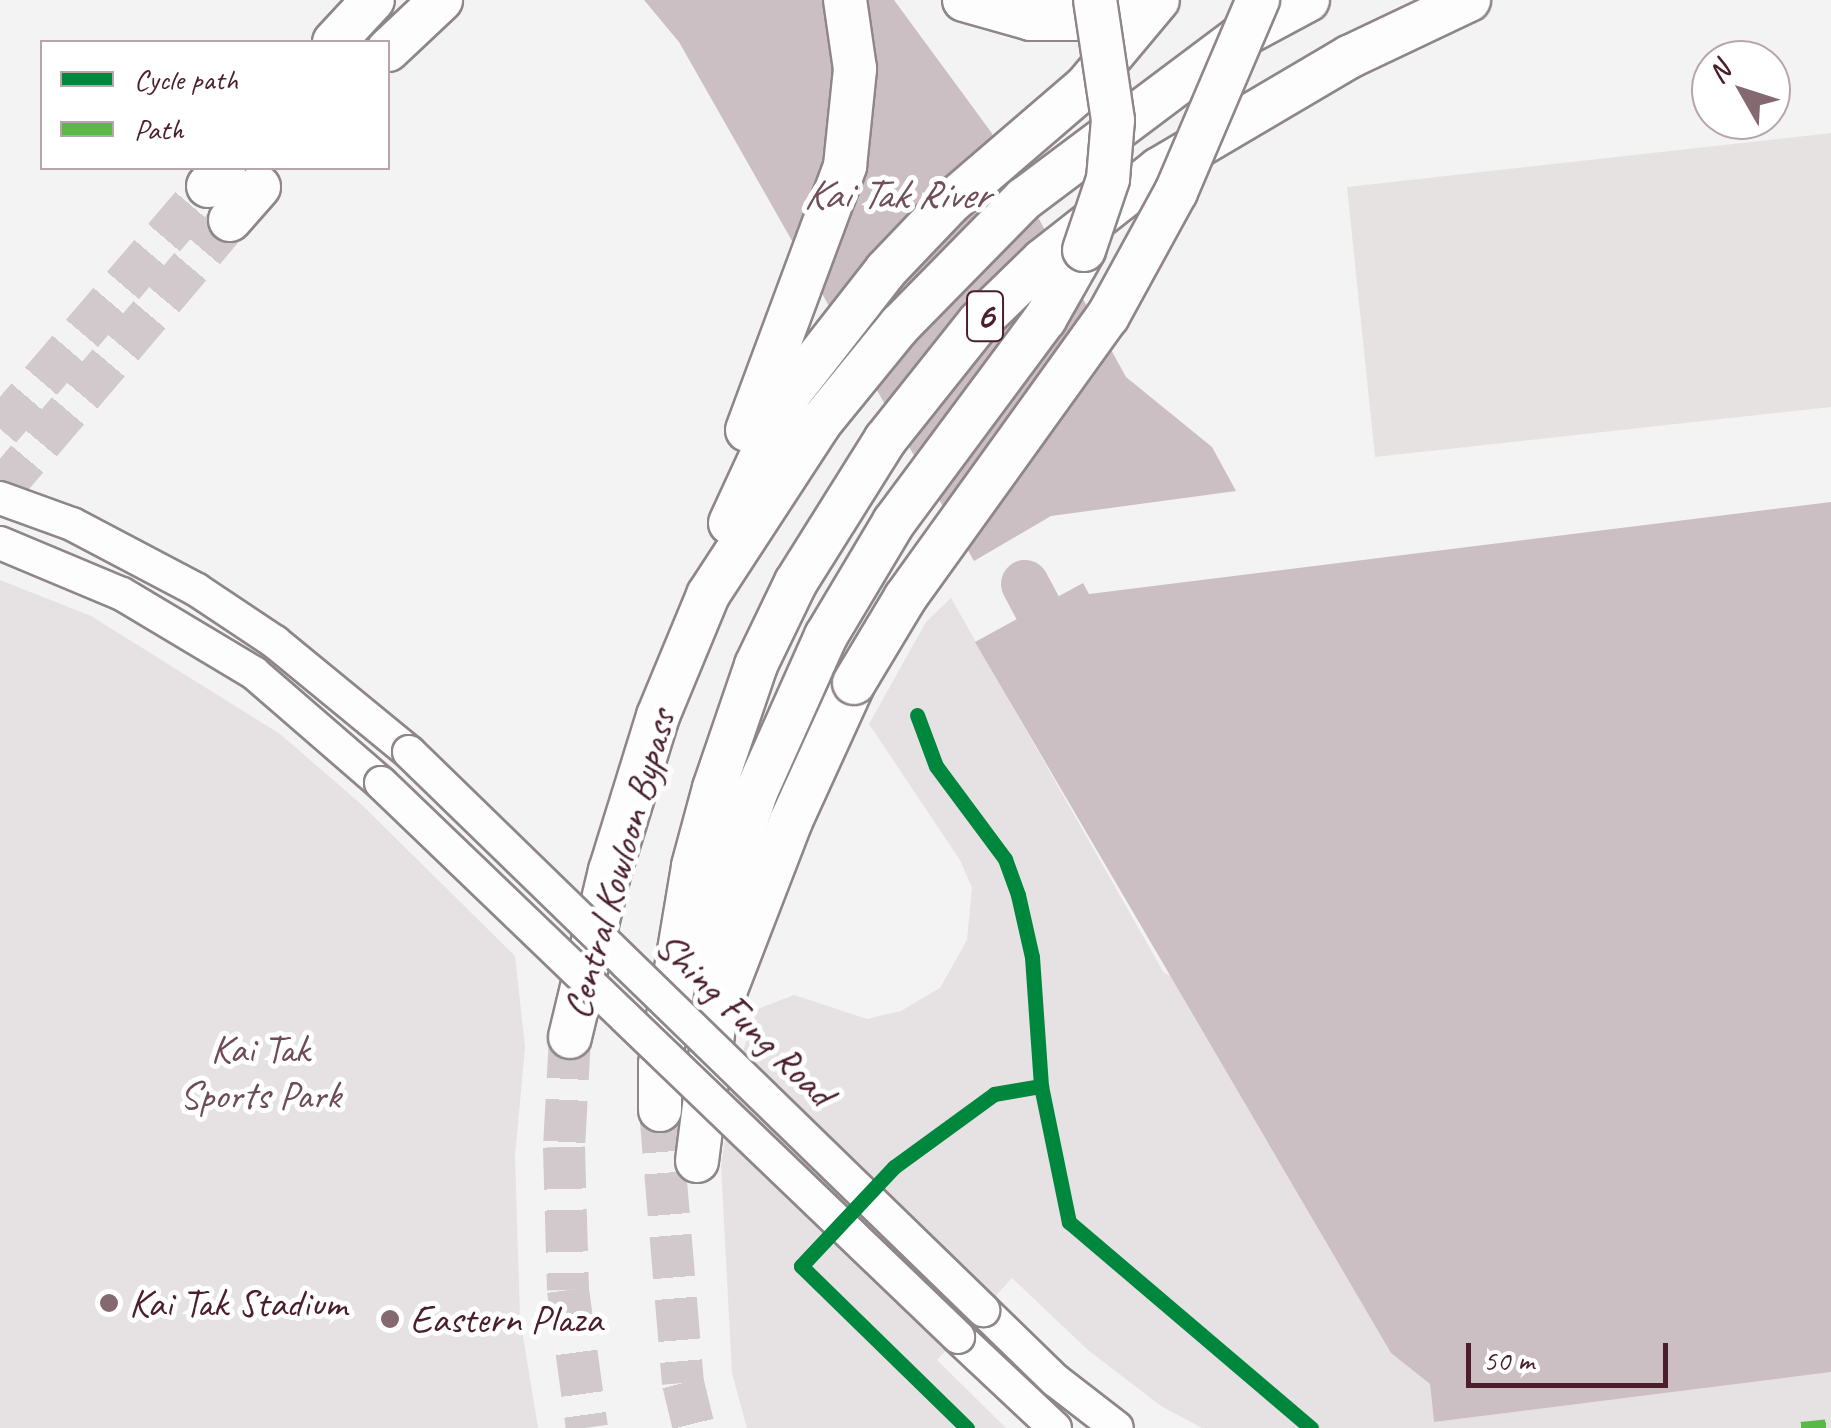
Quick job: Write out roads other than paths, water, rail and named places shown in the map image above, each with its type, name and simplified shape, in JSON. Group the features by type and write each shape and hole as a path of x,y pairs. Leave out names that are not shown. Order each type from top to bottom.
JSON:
{"highway":[{"path":"336,40 373,0"},
{"path":"390,48 441,0"},
{"path":"708,594 846,166 854,70 845,0"},
{"path":"964,0 1031,19 1082,18 1126,0"},
{"path":"1078,0 1117,62"},
{"path":"1095,0 1117,62"},
{"path":"779,378 950,203 1117,62 1158,0"},
{"path":"697,1161 715,1018 791,821 854,683 905,598 1127,283 1176,192 1258,0"},
{"name":"Central Kowloon Bypass","path":"570,1038 630,798 708,594 814,432 961,257 1128,117 1241,36 1308,0"},
{"name":"Central Kowloon Bypass","path":"1117,62 1108,178 1075,267 1024,348 894,522 826,636 757,790 723,885 660,1110 660,1064 690,884 714,788 756,665 796,582 848,496 979,322 1043,260 1158,169 1349,57 1470,0"}],"main road":[{"name":"Shing Fung Road","path":"0,498 72,524 197,590 275,642 409,752 983,1310 1117,1428"},
{"name":"Shing Fung Road","path":"0,543 122,594 254,673 381,783 1055,1428"}],"water":[{"name":"Kai Tak River","path":"644,0 894,0 991,132 1126,377 1212,447 1236,491 1051,516 974,561 679,42"},
{"path":"1831,502 1831,1372 1434,1422 1430,1384 1391,1353 975,642 1083,583 1089,594"}],"waterway":[{"name":"Kai Tak River","path":"1025,584 1038,608"}],"tunnel":[{"path":"0,429 208,186"},
{"path":"0,491 230,220"},
{"path":"570,1037 564,1147 568,1290 587,1428"},
{"path":"660,1110 683,1383 694,1428"}],"place":[{"name":"Kai Tak Stadium","path":"109,1303"},
{"name":"Eastern Plaza","path":"390,1319"}],"park label":[{"name":"Kai Tak Sports Park","path":"260,1072"}]}
